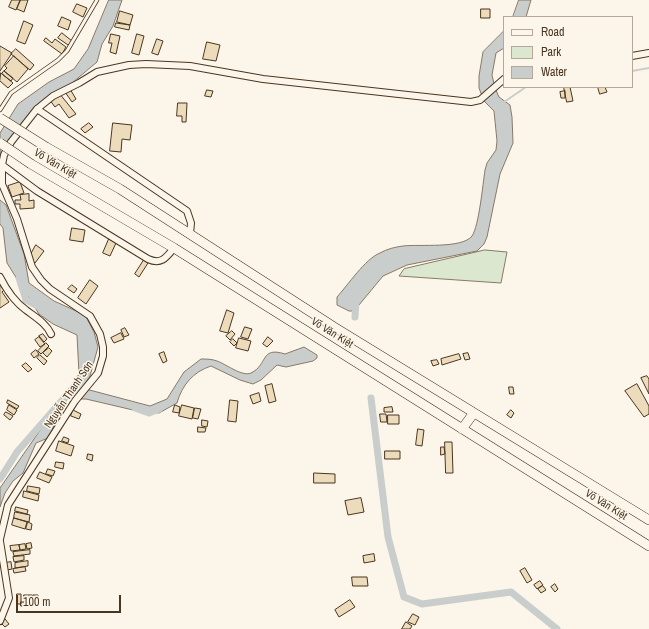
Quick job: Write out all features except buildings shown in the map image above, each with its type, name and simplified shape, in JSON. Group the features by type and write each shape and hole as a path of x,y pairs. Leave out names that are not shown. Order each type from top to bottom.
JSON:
{"main road":[{"name":"Võ Văn Kiệt","path":"0,118 46,148 120,189 334,327 473,414 649,520"},
{"name":"Võ Văn Kiệt","path":"0,143 31,164 174,248 649,546"},
{"path":"462,429 473,414"}],"street":[{"path":"633,56 649,53"},
{"name":"Nguyễn Thanh Sơn","path":"0,621 8,604 9,598 0,540 8,505 76,401 89,386 102,365 104,347 100,334 90,316 50,289 41,280 32,267 17,219 2,184 2,165 4,155 11,142 37,109 53,96 82,82 97,72 124,66 146,64 190,66 263,79 466,102 480,100 503,80"},
{"path":"37,109 187,211 191,223 190,234"},
{"path":"2,165 37,191 148,259 157,262 163,261 174,248"},
{"path":"0,277 15,299 24,309 46,325 51,334"}],"lane":[{"path":"0,110 11,93 58,60 67,51 97,0"}],"green space":[{"path":"485,250 507,252 501,283 399,276 404,269"}],"water":[{"path":"109,0 122,0 113,26 102,44 97,62 72,83 30,114 0,156 0,133 18,104 49,82 74,69 88,49"},
{"path":"519,0 531,0 526,16 513,16"},
{"path":"503,32 503,49 496,53 492,75 499,97 510,105 513,143 500,174 487,237 484,244 477,251 407,265 383,276 354,311 349,311 337,305 337,297 357,273 374,256 391,248 459,243 472,236 479,214 485,170 487,163 496,150 497,141 494,111 484,101 479,88 479,76 483,52"},
{"path":"0,200 6,205 24,254 29,283 54,301 85,315 94,332 98,347 90,376 82,388 150,406 167,399 184,372 201,359 215,360 239,372 247,374 256,370 268,354 272,352 285,354 304,347 317,355 317,358 313,361 286,367 277,365 261,380 253,384 240,380 211,366 199,372 189,380 182,390 177,403 159,413 133,410 86,399 67,399 48,438 36,443 23,473 13,481 5,493 0,507 0,488 79,374 77,335 53,324 39,314 7,263 3,228 0,224"}],"waterway":[{"path":"633,71 649,68"},
{"path":"504,102 525,88"},
{"path":"19,278 26,300 41,308"},
{"path":"355,317 356,300"},
{"path":"0,479 17,452 65,397"},
{"path":"371,398 388,537 404,597 422,604 511,592 557,629"},
{"path":"135,408 149,413 159,409"}]}
